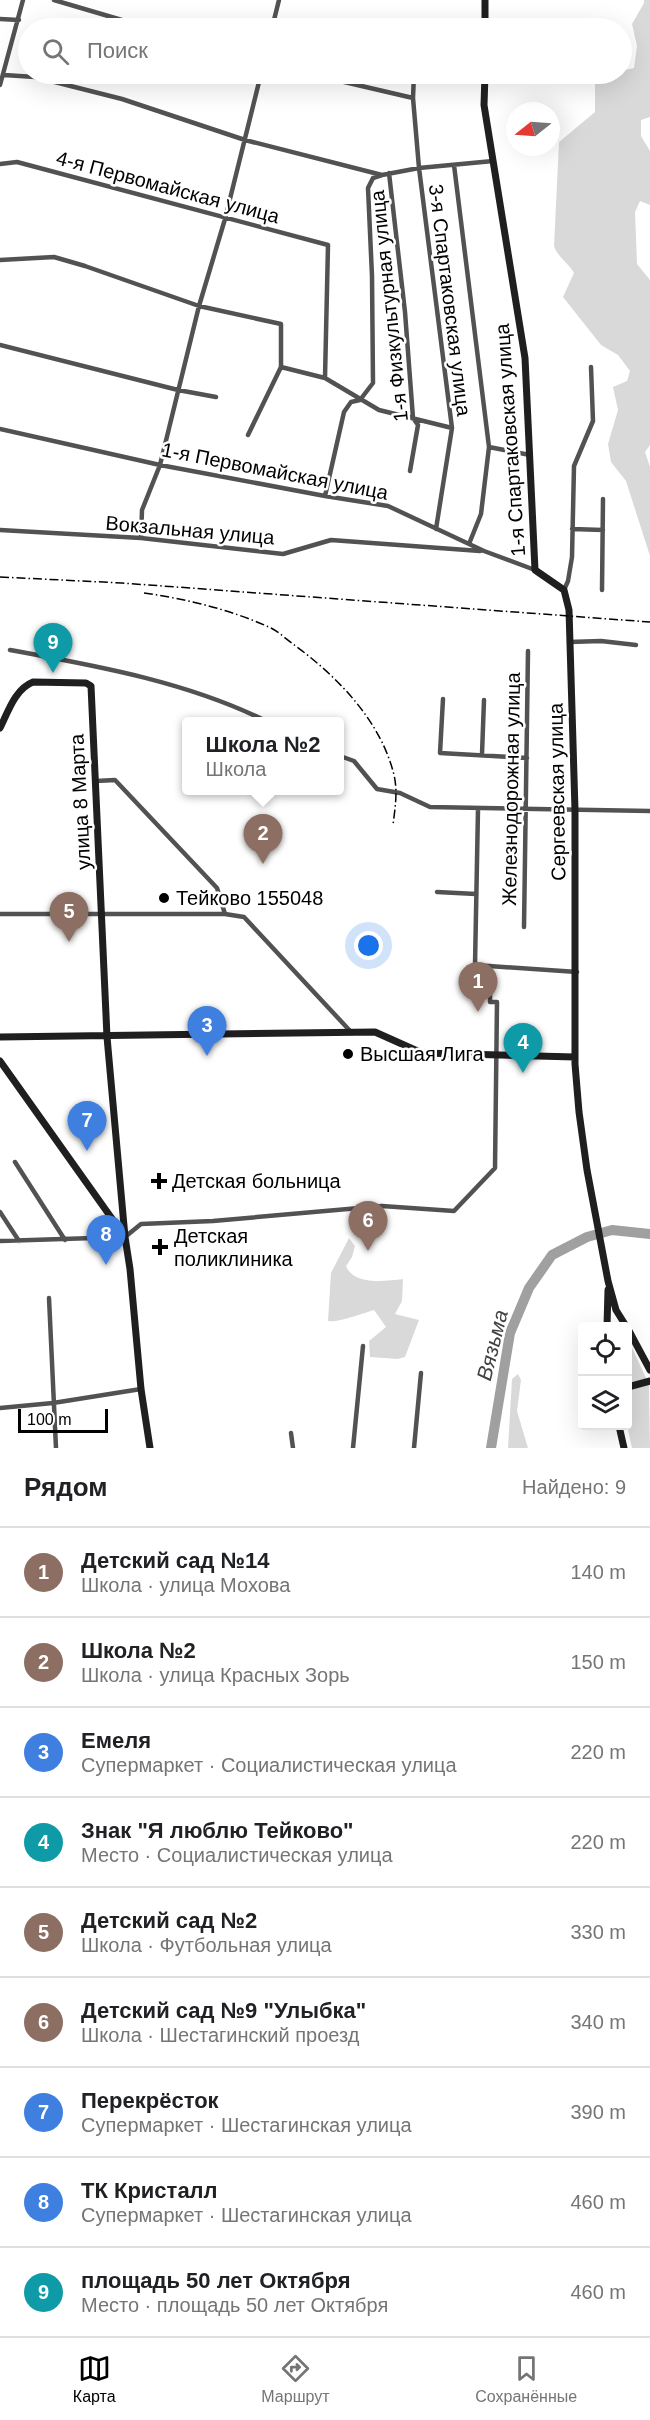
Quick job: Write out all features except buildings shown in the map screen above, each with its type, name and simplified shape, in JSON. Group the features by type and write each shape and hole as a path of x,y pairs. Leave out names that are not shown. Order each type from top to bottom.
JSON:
{"street":[{"path":"19,18 23,0"},
{"path":"54,0 115,18"},
{"path":"274,18 279,0"},
{"path":"485,1 485,18"},
{"path":"0,19 18,20"},
{"path":"0,85 18,24"},
{"path":"4,75 18,76"},
{"path":"63,84 122,99 245,140 382,175"},
{"path":"141,538 142,510 160,465 199,306 225,219 259,84"},
{"path":"353,84 413,98"},
{"name":"3-я Спартаковская улица","path":"414,84 418,168 452,428 436,529"},
{"name":"1-я Спартаковская улица","path":"485,84 484,105 525,358 536,570 564,590"},
{"path":"325,496 344,412 351,402 360,400 373,383 368,188 373,178 418,168 493,161"},
{"name":"4-я Первомайская улица","path":"0,164 17,162 328,245 325,378"},
{"path":"454,165 489,447 481,514 469,544"},
{"name":"1-я Физкультурная улица","path":"389,173 405,312 413,418 418,425 410,471"},
{"path":"0,260 54,257 199,306 282,324 281,367 248,435"},
{"path":"0,345 178,390 216,397"},
{"path":"281,367 325,378 379,410 452,428"},
{"path":"564,590 570,565 574,466 593,421 591,367"},
{"name":"1-я Первомайская улица","path":"0,429 160,465 388,506 484,551 536,570"},
{"path":"489,447 530,455"},
{"path":"602,590 603,499"},
{"path":"572,529 603,530"},
{"name":"Вокзальная улица","path":"0,530 141,538 283,554 331,540 484,551"},
{"name":"Сергеевская улица","path":"564,590 569,610 575,810 577,972 575,1057 579,1112 608,1281"},
{"path":"569,642 601,641 636,645"},
{"path":"10,650 110,669 236,706 258,717"},
{"name":"Железнодорожная улица","path":"524,927 528,651"},
{"name":"улица 8 Марта","path":"0,728 20,690 33,682 86,683 92,689 107,1037 125,1237 141,1389 150,1448"},
{"path":"443,699 440,753 527,758"},
{"path":"482,754 484,700"},
{"path":"344,758 354,761 377,789 400,793 430,807 650,811"},
{"path":"96,781 116,780 217,888 225,914"},
{"path":"478,809 476,965 577,972"},
{"path":"437,892 476,894"},
{"path":"0,914 225,914 244,917 352,1033"},
{"path":"0,1241 125,1237 141,1224 213,1221 382,1206 454,1211 495,1168 497,1002 490,1002 490,966"},
{"path":"0,1037 375,1032 422,1053 575,1057"},
{"path":"0,1061 125,1237"},
{"path":"15,1162 65,1240"},
{"path":"0,1212 20,1241"},
{"path":"608,1281 624,1322"},
{"path":"607,1322 608,1281"},
{"path":"49,1298 56,1448"},
{"path":"632,1338 650,1370"},
{"path":"353,1448 363,1346"},
{"path":"414,1448 421,1373"},
{"path":"632,1386 650,1381"},
{"path":"0,1408 53,1403 141,1389"},
{"path":"621,1430 624,1448"},
{"path":"291,1433 293,1448"}],"shaded area":[{"path":"644,0 650,0 650,117 641,120 641,136 650,151 650,205 640,201 635,212 637,264 650,280 650,445 645,452 650,467 650,556 626,481 611,462 608,444 618,410 613,387 627,381 630,371 618,355 601,345 563,297 574,273 554,246 560,141 595,112 595,84 632,84 632,68 634,68 637,46 632,24"},
{"path":"349,1238 355,1246 346,1266 356,1277 371,1281 403,1279 402,1301 395,1314 419,1320 405,1357 398,1359 370,1357 369,1341 386,1327 374,1310 328,1321 331,1273"},
{"path":"632,1348 646,1378 644,1382 632,1384"},
{"path":"518,1374 521,1380 517,1411 528,1448 508,1448 512,1379"},
{"path":"649,1384 650,1448 632,1448 628,1430 632,1430 632,1389"}],"waterway":[{"name":"Вязьма","path":"491,1448 510,1333 529,1288 552,1255 587,1237 612,1230 650,1234"}],"railway":[{"path":"0,577 122,583 650,622"},
{"path":"144,593 209,606 271,628 326,670 368,718 388,755 396,788 393,825"}],"place":[{"name":"площадь 50 лет Октября","path":"53,673"},
{"name":"Школа №2","path":"263,864"},
{"name":"Тейково 155048","path":"164,898"},
{"name":"Детский сад №2","path":"69,942"},
{"name":"Детский сад №14","path":"478,1012"},
{"name":"Высшая Лига","path":"348,1054"},
{"name":"Емеля","path":"207,1056"},
{"name":"Знак \"Я люблю Тейково\"","path":"523,1073"},
{"name":"Перекрёсток","path":"87,1151"},
{"name":"Детская больница","path":"159,1181"},
{"name":"Детская поликлиника","path":"160,1247"},
{"name":"Детский сад №9 \"Улыбка\"","path":"368,1251"},
{"name":"ТК Кристалл","path":"106,1265"}]}
